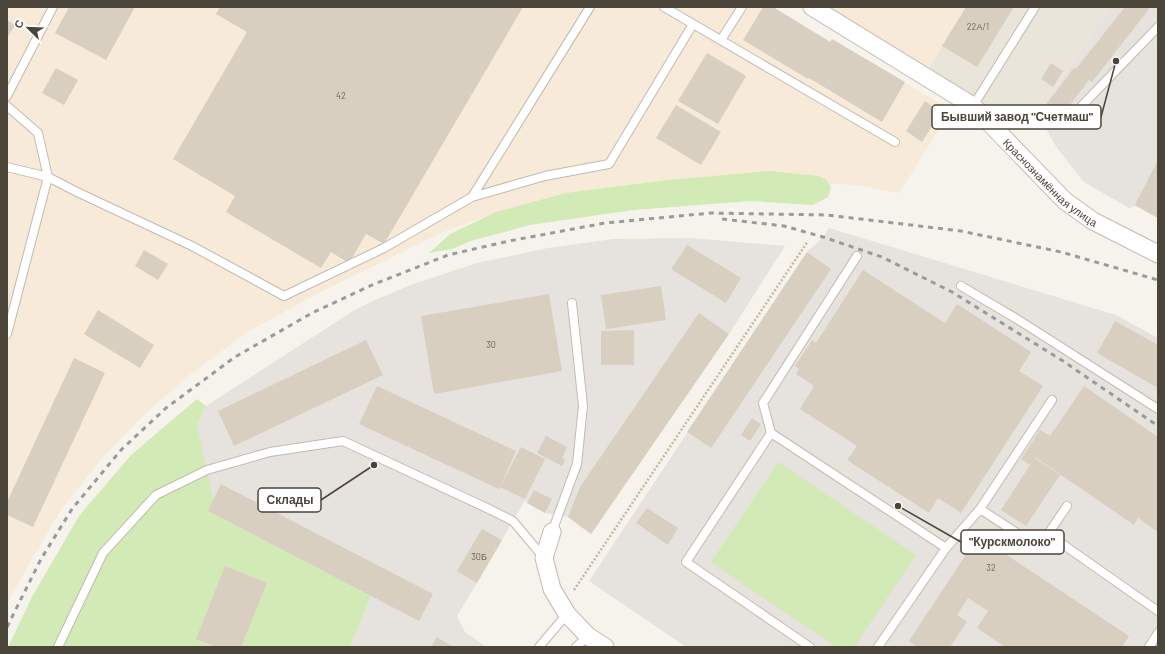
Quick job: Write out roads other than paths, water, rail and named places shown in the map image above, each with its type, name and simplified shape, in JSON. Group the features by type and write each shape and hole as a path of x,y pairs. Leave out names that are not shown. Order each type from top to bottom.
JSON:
{"street":[{"name":"Краснознамённая улица","path":"812,7 973,106 1065,201 1093,220 1158,254"},
{"path":"552,532 544,558 552,589 582,641 605,647"}],"lane":[{"path":"7,96 53,7"},
{"path":"472,197 590,7"},
{"path":"664,7 895,142"},
{"path":"721,40 742,7"},
{"path":"973,106 1035,7"},
{"path":"7,167 48,177 192,246 284,296 384,248 472,197 545,176 609,164 693,24"},
{"path":"1070,118 1158,28"},
{"path":"7,106 38,133 48,177 7,334"},
{"path":"857,256 763,403 771,433 946,548"},
{"path":"961,286 1017,319 1158,408"},
{"path":"552,532 577,464 583,406 572,303"},
{"path":"878,647 946,548 980,509 1052,400"},
{"path":"771,433 686,562 810,647"},
{"path":"58,647 103,553 156,495 207,470 270,452 343,441 513,521 544,558"},
{"path":"1048,534 1067,506"},
{"path":"980,509 1023,537 1048,534 1158,611"},
{"path":"539,647 565,610"},
{"path":"1149,647 1157,638"}],"railway":[{"path":"7,627 41,559 72,509 121,450 166,408 235,357 312,313 372,285 448,255 509,241 605,223 711,213 827,215 961,231 1061,252 1158,280"},
{"path":"722,219 784,226 823,237 882,257 952,292 1063,361 1158,426"}],"place":[{"name":"Бывший завод \"Счетмаш\"","path":"1116,61"},
{"name":"Склады","path":"374,465"},
{"name":"\"Курскмолоко\"","path":"898,506"}]}
